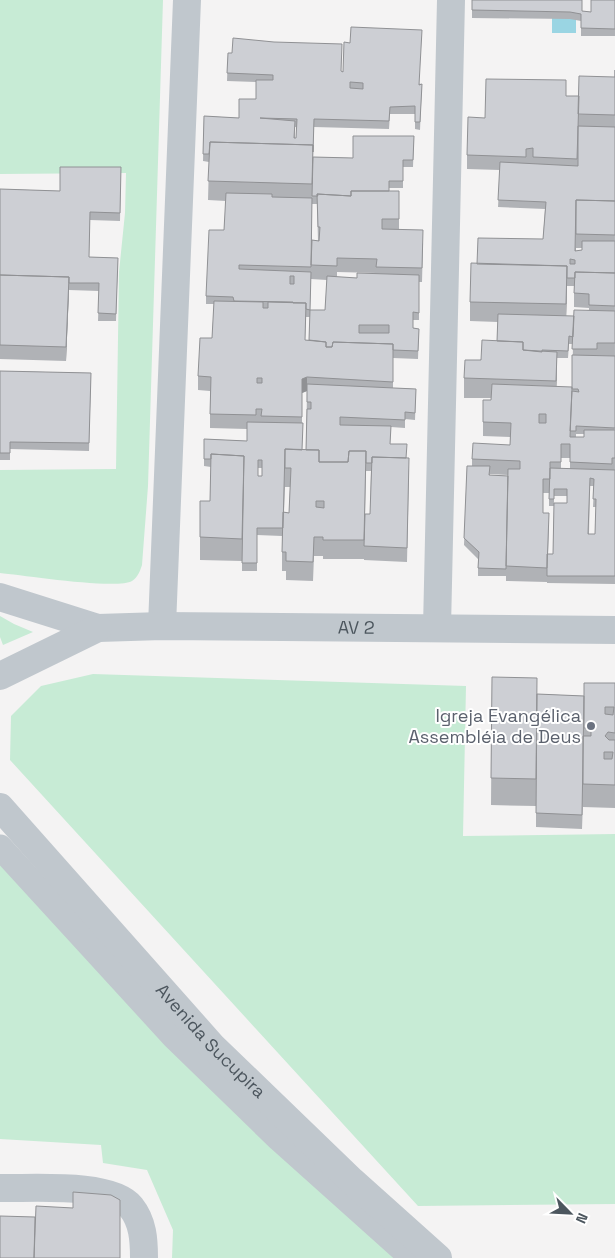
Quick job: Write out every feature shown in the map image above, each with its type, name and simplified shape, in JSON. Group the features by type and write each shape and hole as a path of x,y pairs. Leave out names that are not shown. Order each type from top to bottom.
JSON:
{"street":[{"path":"162,626 187,0"},
{"path":"437,628 452,0"},
{"name":"AV 2","path":"0,597 98,628 162,626 615,630"},
{"name":"AV 2","path":"0,676 98,628"},
{"name":"Avenida Sucupira","path":"0,807 212,1046 352,1181 438,1258"},
{"path":"0,847 174,1037 279,1139 412,1258"},
{"path":"0,1188 87,1191 114,1195 130,1206 140,1223 144,1241 144,1258"}],"green space":[{"path":"0,0 163,0 148,486 142,565 132,581 123,583 89,583 0,573 0,470 116,469 119,272 125,213 126,173 0,174"},
{"path":"0,616 33,632 3,645 0,637"},
{"path":"93,674 466,686 463,836 615,834 615,1204 418,1206 10,760 11,716 41,686"},
{"path":"0,847 412,1258 172,1258 173,1230 147,1170 103,1163 101,1145 0,1139"}],"water":[{"path":"552,0 576,0 576,33 552,33"}],"building":[{"path":"472,0 582,0 582,11 591,12 591,0 615,0 615,29 581,28 581,14 570,12 472,10"},
{"path":"351,27 422,30 419,85 422,84 420,122 415,122 415,106 390,107 389,121 314,119 313,152 313,145 210,142 209,154 203,154 204,116 239,118 239,99 256,99 256,80 273,80 273,75 227,73 228,53 232,53 233,38 274,42 342,44 341,71 343,72 344,42 350,43","holes":["350,82 363,83 363,89 350,88","260,118 297,119 296,138 294,138 295,121"]},
{"path":"579,76 615,77 615,115 578,114"},
{"path":"486,79 566,80 566,96 579,96 577,159 533,157 533,148 526,149 526,157 467,155 468,117 485,118"},
{"path":"578,126 615,127 615,201 576,200 575,251 582,250 582,241 615,241 615,273 575,272 575,278 567,278 567,266 477,264 478,238 543,239 546,202 498,200 500,162 578,166","holes":["570,259 575,260 575,264 570,264"]},
{"path":"353,136 414,136 413,160 403,160 403,181 389,181 389,191 351,191 351,196 317,194 318,196 312,196 313,157 353,158"},
{"path":"210,142 313,145 312,184 208,181"},
{"path":"60,167 121,167 120,213 90,212 89,257 118,258 116,314 98,313 99,283 69,283 69,277 0,275 0,189 60,191"},
{"path":"351,191 399,191 399,219 382,219 382,229 423,230 422,268 376,267 377,259 337,258 337,266 311,265 312,240 319,241 320,227 318,227 317,194 351,196"},
{"path":"226,193 272,194 272,197 312,198 311,267 239,265 239,269 311,272 310,310 306,309 306,303 234,301 233,297 206,296 209,230 224,230","holes":["290,276 294,276 294,284 290,284"]},
{"path":"576,200 615,201 615,235 576,234"},
{"path":"471,263 567,266 566,304 470,302"},
{"path":"575,272 615,273 615,306 589,305 589,294 574,293"},
{"path":"357,273 419,275 419,313 413,312 413,328 419,329 418,351 393,350 393,344 333,342 332,347 326,347 326,342 309,340 310,310 325,310 327,276 357,278","holes":["359,325 389,325 389,333 359,333"]},
{"path":"0,275 69,277 66,347 0,345"},
{"path":"214,301 263,302 263,308 268,308 268,302 306,303 305,340 326,342 326,347 332,347 333,342 393,344 393,382 307,377 302,379 302,417 261,416 262,409 256,409 256,415 210,414 211,377 198,376 200,338 212,338","holes":["257,378 262,378 262,383 257,383"]},
{"path":"574,310 615,311 615,343 597,343 597,349 572,349"},
{"path":"498,314 574,316 573,337 569,336 568,351 542,350 542,352 523,350 523,342 497,341"},
{"path":"482,340 523,342 523,350 557,352 556,381 464,378 465,360 481,360"},
{"path":"572,355 615,356 615,428 576,426 576,431 570,431 572,391 579,392 578,389 572,389"},
{"path":"0,371 91,373 89,443 10,442 10,453 0,453"},
{"path":"307,384 416,389 415,413 405,412 405,420 340,417 340,425 391,426 390,444 407,444 406,458 372,457 372,463 366,463 366,451 349,451 348,462 319,462 319,450 306,450 307,409 311,409 311,402 307,402"},
{"path":"492,384 572,387 570,437 584,437 584,430 615,430 615,458 612,458 612,464 570,462 570,444 561,444 561,462 550,462 550,479 543,479 543,513 549,513 547,568 506,566 508,469 520,469 520,461 472,459 473,443 510,445 511,423 483,422 483,400 491,400","holes":["539,414 546,414 546,423 539,423"]},
{"path":"247,422 303,423 302,450 285,449 283,528 257,528 257,563 242,563 244,456 211,454 211,459 204,459 204,439 247,441","holes":["258,460 262,460 262,476 258,476"]},
{"path":"285,449 319,450 319,462 348,462 349,451 366,451 364,540 323,540 323,537 314,537 313,562 286,561 286,552 282,552 283,512 289,513 291,468 285,468","holes":["316,501 324,501 324,508 316,507"]},
{"path":"211,454 244,456 242,539 200,537 200,501 210,501"},
{"path":"372,457 409,458 407,548 364,546 365,514 370,514"},
{"path":"467,466 490,466 489,475 508,476 506,569 478,568 479,552 464,538"},
{"path":"550,468 615,470 615,576 547,576 547,554 553,554 554,503 567,503 567,489 554,489 554,499 549,499","holes":["590,478 594,479 593,499 596,499 595,534 588,534"]},
{"path":"492,677 537,678 536,779 491,778"},
{"path":"584,683 615,683 615,733 608,732 605,736 609,740 615,740 615,785 583,784 583,736 591,736 591,728 584,728","holes":["605,707 614,707 613,715 605,714","604,752 613,752 612,759 604,759"]},
{"path":"537,694 584,696 582,815 536,813"},
{"path":"73,1192 111,1195 120,1200 120,1258 34,1258 36,1206 73,1208"},
{"path":"0,1216 35,1217 34,1258 0,1258"}],"place":[{"name":"Igreja Evangélica Assembléia de Deus","path":"591,726"}]}
